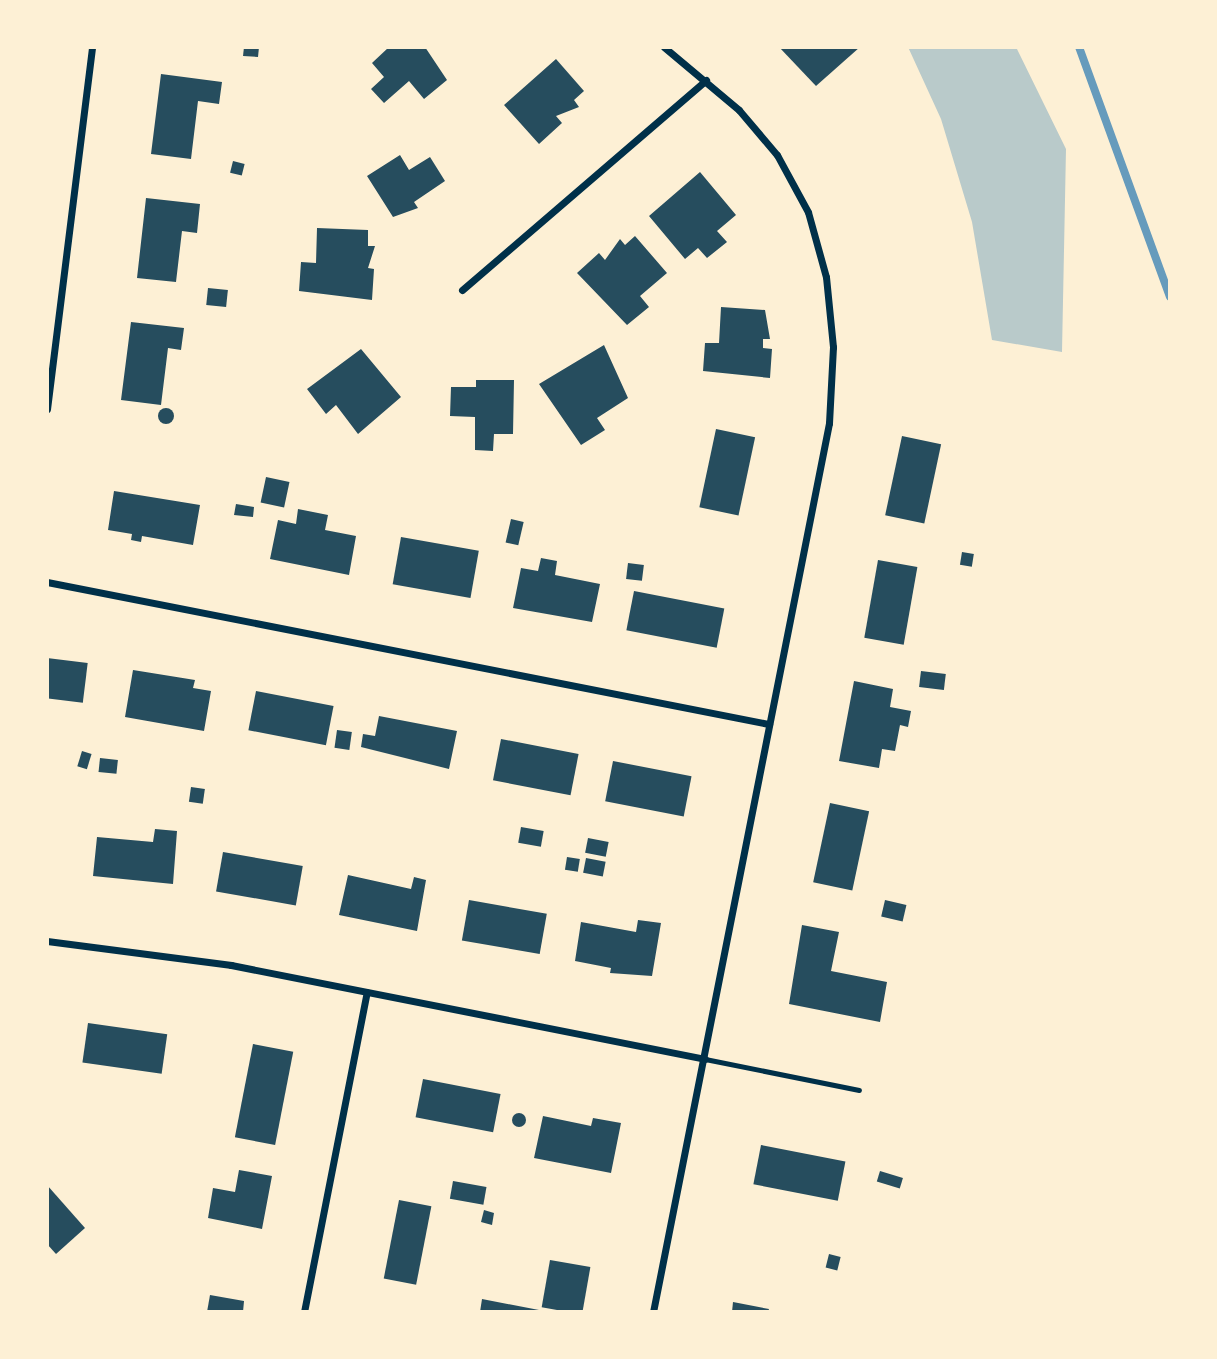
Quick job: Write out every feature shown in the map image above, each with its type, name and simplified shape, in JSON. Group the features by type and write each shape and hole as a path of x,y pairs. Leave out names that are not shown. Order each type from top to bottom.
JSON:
{"street":[{"path":"47,409 92,47"},
{"path":"653,1312 705,1059 828,423 831,324 807,212 777,155 706,80 664,47"},
{"path":"462,290 706,80"},
{"path":"47,582 769,724"},
{"path":"47,940 232,965 705,1059"},
{"path":"304,1312 367,992"}],"lane":[{"path":"705,1059 859,1090"}],"shaded area":[{"path":"908,47 1016,47 1066,149 1062,352 992,340 972,222 941,119"}],"building":[{"path":"244,47 259,47 258,57 243,56"},
{"path":"389,47 425,47 447,80 424,99 409,81 384,103 371,89 384,77 372,63"},
{"path":"779,47 860,47 816,86"},
{"path":"556,59 584,91 574,100 579,107 556,116 562,123 539,144 504,105"},
{"path":"161,74 222,82 219,104 198,101 191,159 151,154"},
{"path":"400,155 409,170 430,157 445,181 414,202 418,208 393,217 367,176"},
{"path":"233,161 245,164 242,176 230,173"},
{"path":"700,172 736,215 717,231 727,242 707,258 698,248 685,259 649,216"},
{"path":"146,198 200,204 197,233 182,231 176,282 137,278"},
{"path":"317,228 368,230 368,246 375,246 368,268 374,269 372,300 299,291 301,262 316,263"},
{"path":"635,236 667,273 640,296 649,307 627,325 577,273 599,253 605,260 620,239 625,245"},
{"path":"208,288 228,290 226,307 206,305"},
{"path":"721,307 765,310 770,339 763,339 763,348 772,349 770,378 703,371 705,343 719,343"},
{"path":"131,322 184,328 181,350 168,348 161,405 121,400"},
{"path":"604,345 628,398 597,418 605,430 581,445 539,384"},
{"path":"361,349 401,397 358,434 336,405 326,414 307,389"},
{"path":"476,380 514,380 513,434 494,434 493,451 475,450 475,417 450,416 451,387 476,387"},
{"path":"163,408 169,408 174,416 172,422 163,424 158,419 158,413"},
{"path":"716,429 755,437 738,516 699,507"},
{"path":"902,436 941,444 924,524 885,515"},
{"path":"266,477 289,482 284,507 261,502"},
{"path":"114,491 200,505 193,545 142,536 141,542 131,540 132,534 108,530"},
{"path":"236,504 254,507 253,517 234,515"},
{"path":"298,509 328,515 325,530 356,536 349,575 270,559 278,520 296,524"},
{"path":"511,519 524,522 518,545 506,542"},
{"path":"401,537 479,551 470,598 393,584"},
{"path":"962,552 974,554 972,567 960,565"},
{"path":"541,558 557,561 555,575 600,584 592,622 513,608 521,568 538,571"},
{"path":"878,560 917,567 904,645 864,638"},
{"path":"628,563 644,565 642,581 626,579"},
{"path":"634,591 724,609 717,648 626,630"},
{"path":"47,658 88,663 83,703 47,698"},
{"path":"133,670 195,680 193,688 211,691 204,731 125,717"},
{"path":"921,671 946,674 944,690 919,687"},
{"path":"854,681 893,689 890,707 911,711 908,727 900,725 895,751 882,749 879,768 839,761"},
{"path":"256,691 334,706 326,745 248,730"},
{"path":"379,716 457,731 449,769 361,747 363,734 375,736"},
{"path":"337,730 352,732 349,750 334,748"},
{"path":"501,739 579,754 571,795 493,780"},
{"path":"82,751 92,754 87,769 77,766"},
{"path":"100,758 118,760 116,774 99,772"},
{"path":"613,761 692,776 684,817 605,801"},
{"path":"191,787 205,789 203,804 189,802"},
{"path":"830,803 869,811 852,891 813,882"},
{"path":"521,827 544,831 541,847 518,843"},
{"path":"155,829 177,831 173,884 93,876 97,837 153,842"},
{"path":"588,838 609,842 606,857 585,853"},
{"path":"223,852 303,866 296,905 216,891"},
{"path":"567,857 580,859 578,872 565,870"},
{"path":"586,858 606,862 603,877 583,873"},
{"path":"348,875 411,889 414,877 426,880 417,931 339,915"},
{"path":"469,900 547,914 540,954 462,940"},
{"path":"885,900 906,905 903,922 881,917"},
{"path":"638,920 661,923 652,976 610,973 611,968 575,961 581,922 636,932"},
{"path":"802,925 839,932 831,971 887,982 880,1022 789,1004"},
{"path":"88,1023 167,1034 162,1074 82,1063"},
{"path":"253,1044 293,1052 275,1145 235,1137"},
{"path":"423,1079 501,1094 493,1132 416,1117"},
{"path":"519,1113 524,1115 524,1125 519,1127 514,1125 512,1120 514,1115"},
{"path":"543,1116 591,1126 593,1118 621,1123 611,1173 534,1158"},
{"path":"761,1145 845,1161 838,1201 753,1184"},
{"path":"239,1170 272,1176 262,1229 208,1218 213,1188 235,1192"},
{"path":"880,1171 903,1178 900,1189 877,1182"},
{"path":"453,1181 486,1187 483,1205 450,1199"},
{"path":"47,1185 85,1228 56,1254 47,1244"},
{"path":"399,1200 431,1206 416,1285 384,1279"},
{"path":"484,1210 494,1213 492,1225 481,1222"},
{"path":"829,1254 841,1257 837,1270 826,1268"},
{"path":"550,1260 590,1267 582,1312 542,1307"},
{"path":"210,1295 244,1301 243,1312 207,1312"},
{"path":"482,1299 539,1310 539,1312 480,1312"},
{"path":"733,1302 769,1309 768,1312 732,1312"}],"waterway":[{"path":"1079,47 1170,297"}]}
